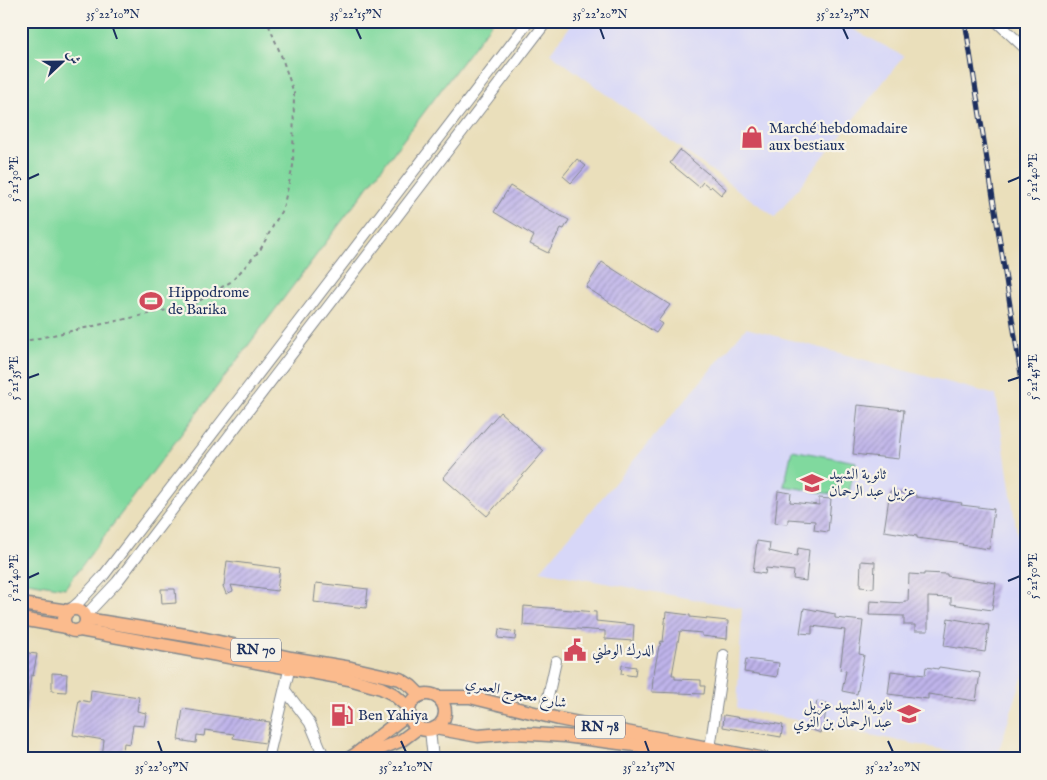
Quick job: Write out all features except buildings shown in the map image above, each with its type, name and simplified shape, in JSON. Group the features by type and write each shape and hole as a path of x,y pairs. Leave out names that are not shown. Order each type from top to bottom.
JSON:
{"main road":[{"name":"RN 70","path":"21,604 69,610 78,609 81,611 84,622"},
{"path":"66,628 64,617 69,610"},
{"name":"RN 70","path":"21,619 73,631 84,622"},
{"name":"RN 70","path":"84,622 291,663 381,688 393,694 409,711"},
{"name":"RN 70","path":"291,663 351,668 400,679 420,695"},
{"path":"355,759 402,740 440,724 444,719 444,707 436,697 426,694 420,695 411,702 409,711 410,720 413,725 428,729"},
{"name":"شارع معجوج العمري","path":"436,697 470,697 709,753"},
{"path":"348,759 409,711"},
{"name":"شارع معجوج العمري","path":"428,729 478,736 515,733 565,736 765,759"}],"street":[{"path":"69,610 104,575 529,21"},
{"path":"84,622 124,574 547,21"},
{"path":"996,21 1026,49"},
{"path":"709,753 724,655"},
{"path":"544,715 556,661"},
{"path":"268,759 291,663"},
{"path":"285,690 310,723 325,759"},
{"path":"428,729 433,759"}],"path":[{"path":"21,342 194,304 232,281 260,250 283,208 293,166 294,93 268,21"}],"shaded area":[{"name":"Marché hebdomadaire aux bestiaux","path":"574,21 837,21 904,56 775,217 550,53"},
{"name":"ثانوية الشهيد عزيل عبد الرحمان","path":"746,328 996,395 1026,594 1026,666 996,759 737,708 742,608 540,571"}],"green space":[{"name":"Hippodrome de Barika","path":"21,21 493,21 65,588 21,581"},
{"path":"792,450 856,462 848,497 784,486"}],"railway":[{"path":"965,21 1026,406"}],"place":[{"name":"Marché hebdomadaire aux bestiaux","path":"752,137"},
{"name":"Hippodrome de Barika","path":"151,301"},
{"name":"ثانوية الشهيد عزيل عبد الرحمان","path":"812,483"},
{"name":"الدرك الوطني","path":"575,650"},
{"name":"ثانوية الشهيد عزيل عبد الرحمان بن النوي","path":"909,714"},
{"name":"Ben Yahiya","path":"342,715"}]}
